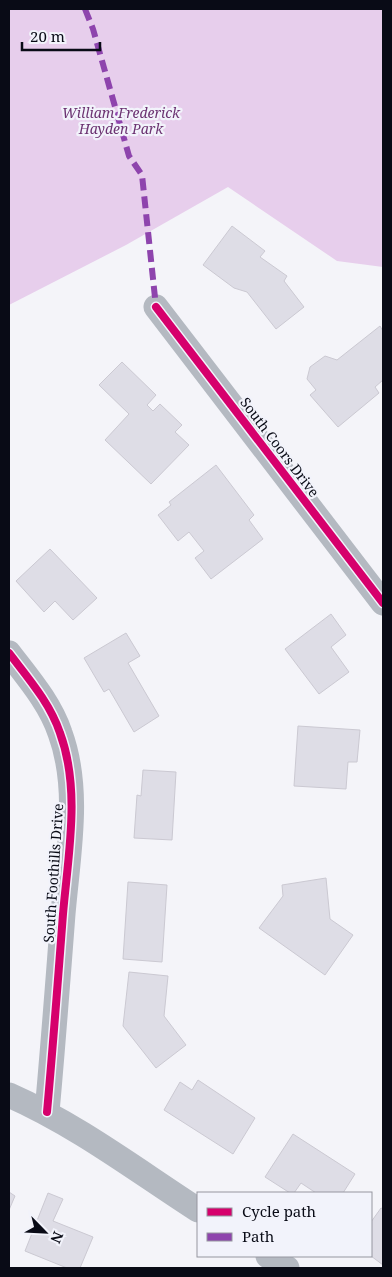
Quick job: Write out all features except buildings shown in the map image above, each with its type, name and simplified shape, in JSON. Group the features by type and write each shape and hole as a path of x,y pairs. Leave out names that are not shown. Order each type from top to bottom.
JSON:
{"street":[{"name":"South Coors Drive","path":"156,307 383,604"},
{"name":"South Foothills Drive","path":"9,653 42,697 52,714 60,732 69,769 70,824 47,1112"},
{"path":"9,1095 47,1112 197,1209"},
{"path":"270,1257 287,1268"}],"green space":[{"name":"William Frederick Hayden Park","path":"9,9 383,9 383,267 337,261 228,187 126,245 9,305"}],"marked path":[{"path":"85,9 93,29 129,156 142,175 156,307"}],"cycle path":[{"path":"156,307 383,603"},
{"path":"9,653 38,691 56,722 66,755 70,777 70,846 47,1112"}]}
